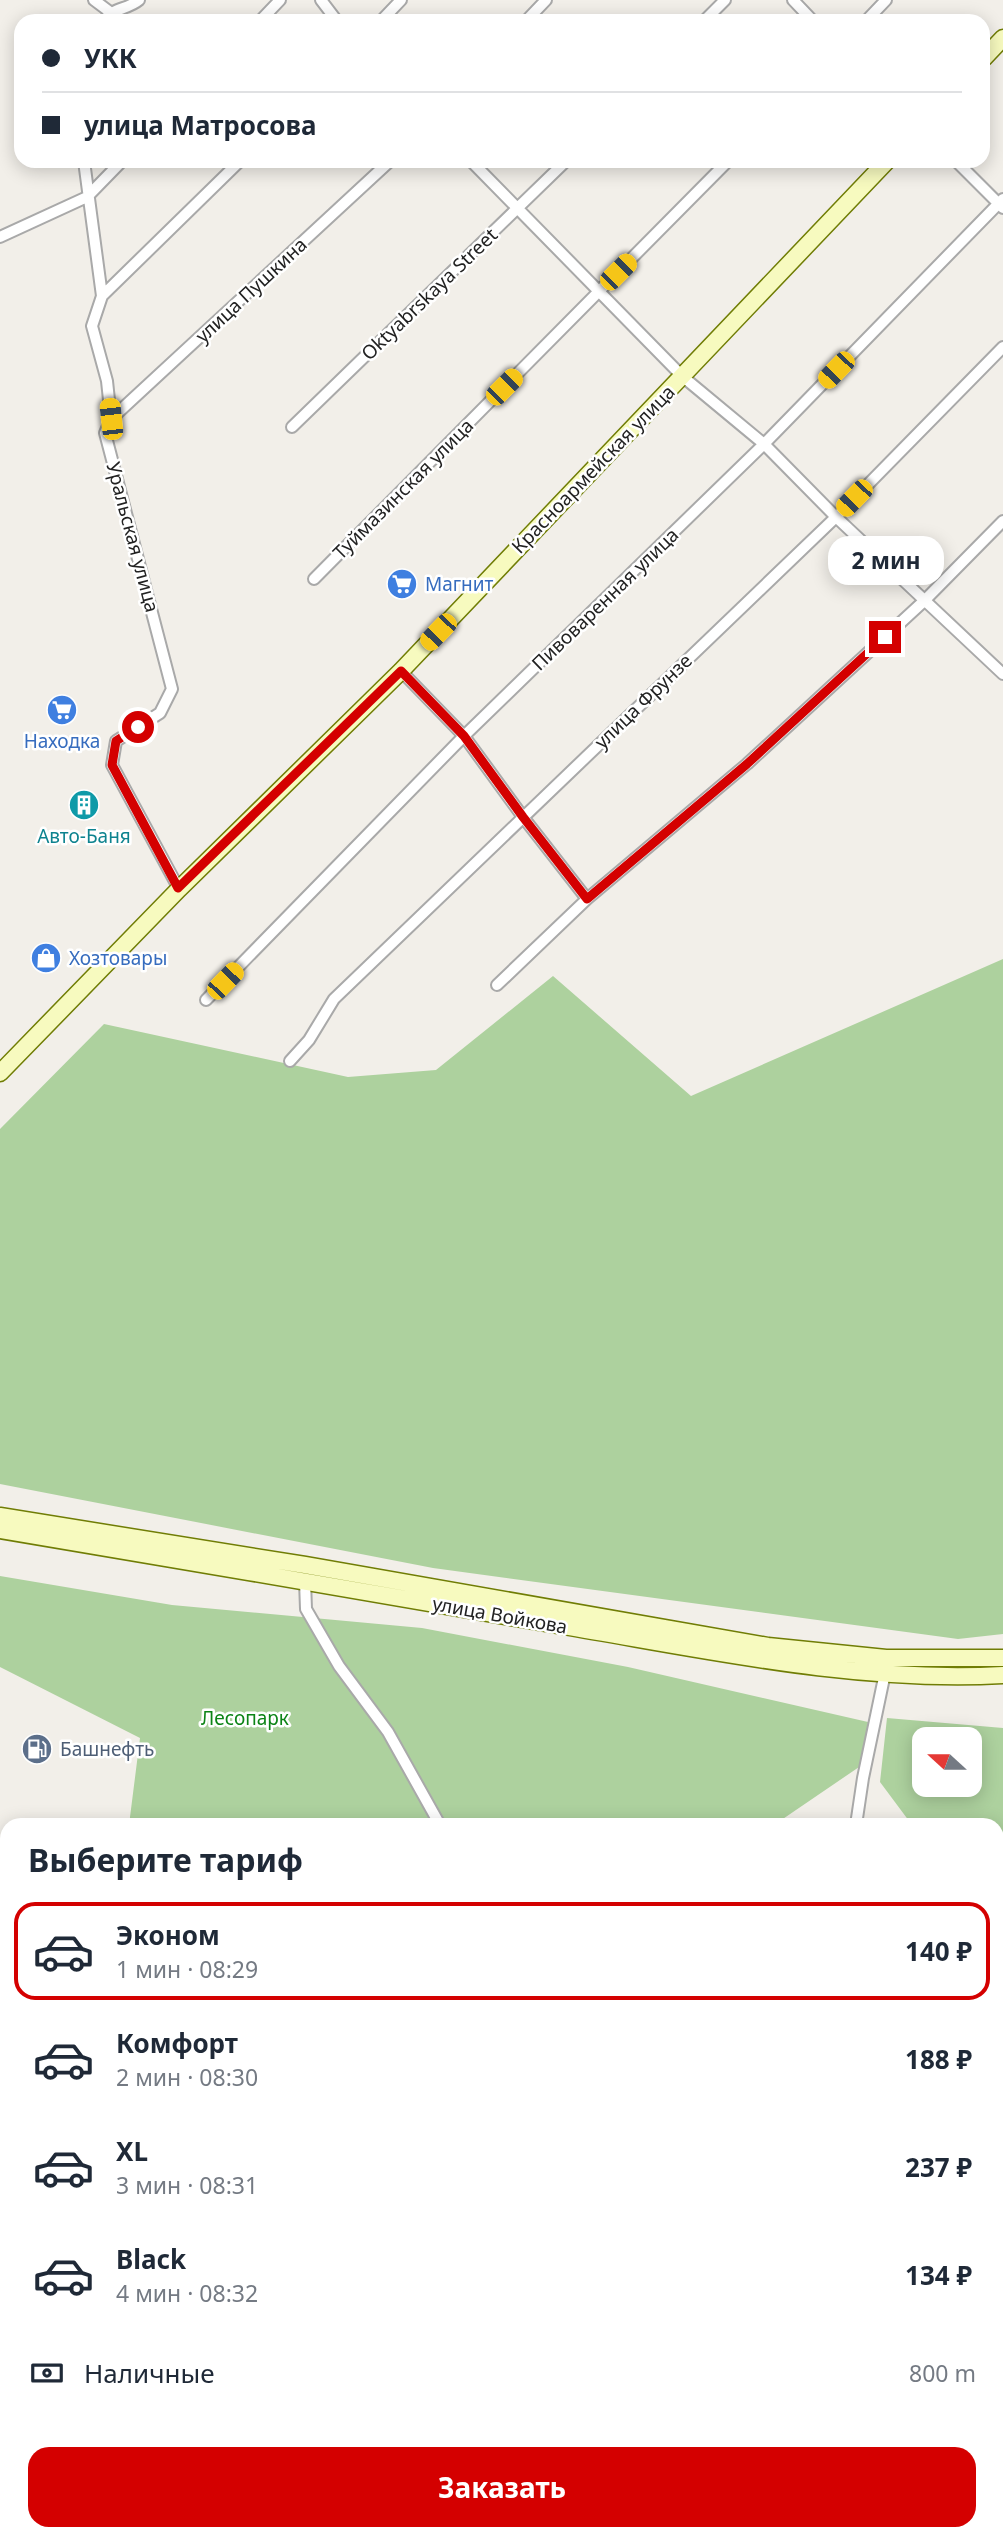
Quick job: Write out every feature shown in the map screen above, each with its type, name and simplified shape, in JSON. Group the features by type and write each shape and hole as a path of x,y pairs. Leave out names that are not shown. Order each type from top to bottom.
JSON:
{"main road":[{"path":"990,52 1003,38"},
{"name":"Красноармейская улица","path":"0,1073 178,888 401,671 880,168"},
{"name":"улица Войкова","path":"0,1516 768,1646 886,1658 1003,1658"},
{"name":"улица Войкова","path":"0,1530 661,1643 787,1662 885,1673 1003,1675"}],"street":[{"path":"94,0 105,14"},
{"path":"114,14 139,0"},
{"path":"267,14 280,0"},
{"path":"321,0 332,14"},
{"path":"388,14 401,0"},
{"path":"533,14 546,0"},
{"path":"711,14 725,0"},
{"path":"793,0 806,14"},
{"path":"873,14 886,0"},
{"path":"85,168 102,296"},
{"path":"0,237 87,197 115,168"},
{"path":"102,296 233,168"},
{"name":"улица Пушкина","path":"111,419 382,168"},
{"path":"478,168 682,376 764,444 836,517 1003,674"},
{"name":"Oktyabrskaya Street","path":"292,426 559,168"},
{"name":"Туймазинская улица","path":"314,579 721,168"},
{"path":"963,168 1001,204"},
{"name":"Пивоваренная улица","path":"206,1000 464,736 764,444 1001,204"},
{"name":"Уральская улица","path":"102,296 92,326 107,382 111,419 105,433 172,689 160,713 116,741 112,765 178,888"},
{"name":"улица Фрунзе","path":"290,1061 309,1040 334,999 836,517 1003,347"},
{"path":"497,985 587,899 747,764 924,601 1003,522"},
{"path":"401,671 464,736 587,899"},
{"path":"305,1581 306,1609 339,1665 388,1732 436,1818"},
{"path":"857,1818 885,1673"}],"green space":[{"path":"1003,959 1003,1634 958,1639 433,1568 0,1484 0,1129 104,1024 348,1077 436,1070 553,976 691,1096"},
{"name":"Лесопарк","path":"0,1576 172,1605 422,1628 628,1667 868,1722 862,1765 784,1818 130,1818 140,1738 0,1667"},
{"path":"887,1718 1003,1728 1003,1818 907,1818 880,1782"}],"place":[{"name":"Магнит","path":"402,584"},
{"name":"Находка","path":"62,710"},
{"name":"Авто-Баня","path":"84,805"},
{"name":"Хозтовары","path":"46,958"},
{"name":"Башнефть","path":"37,1749"}],"route":[{"path":"138,727 116,741 112,765 178,888 401,671 464,736 587,899 747,764 885,637"}]}
